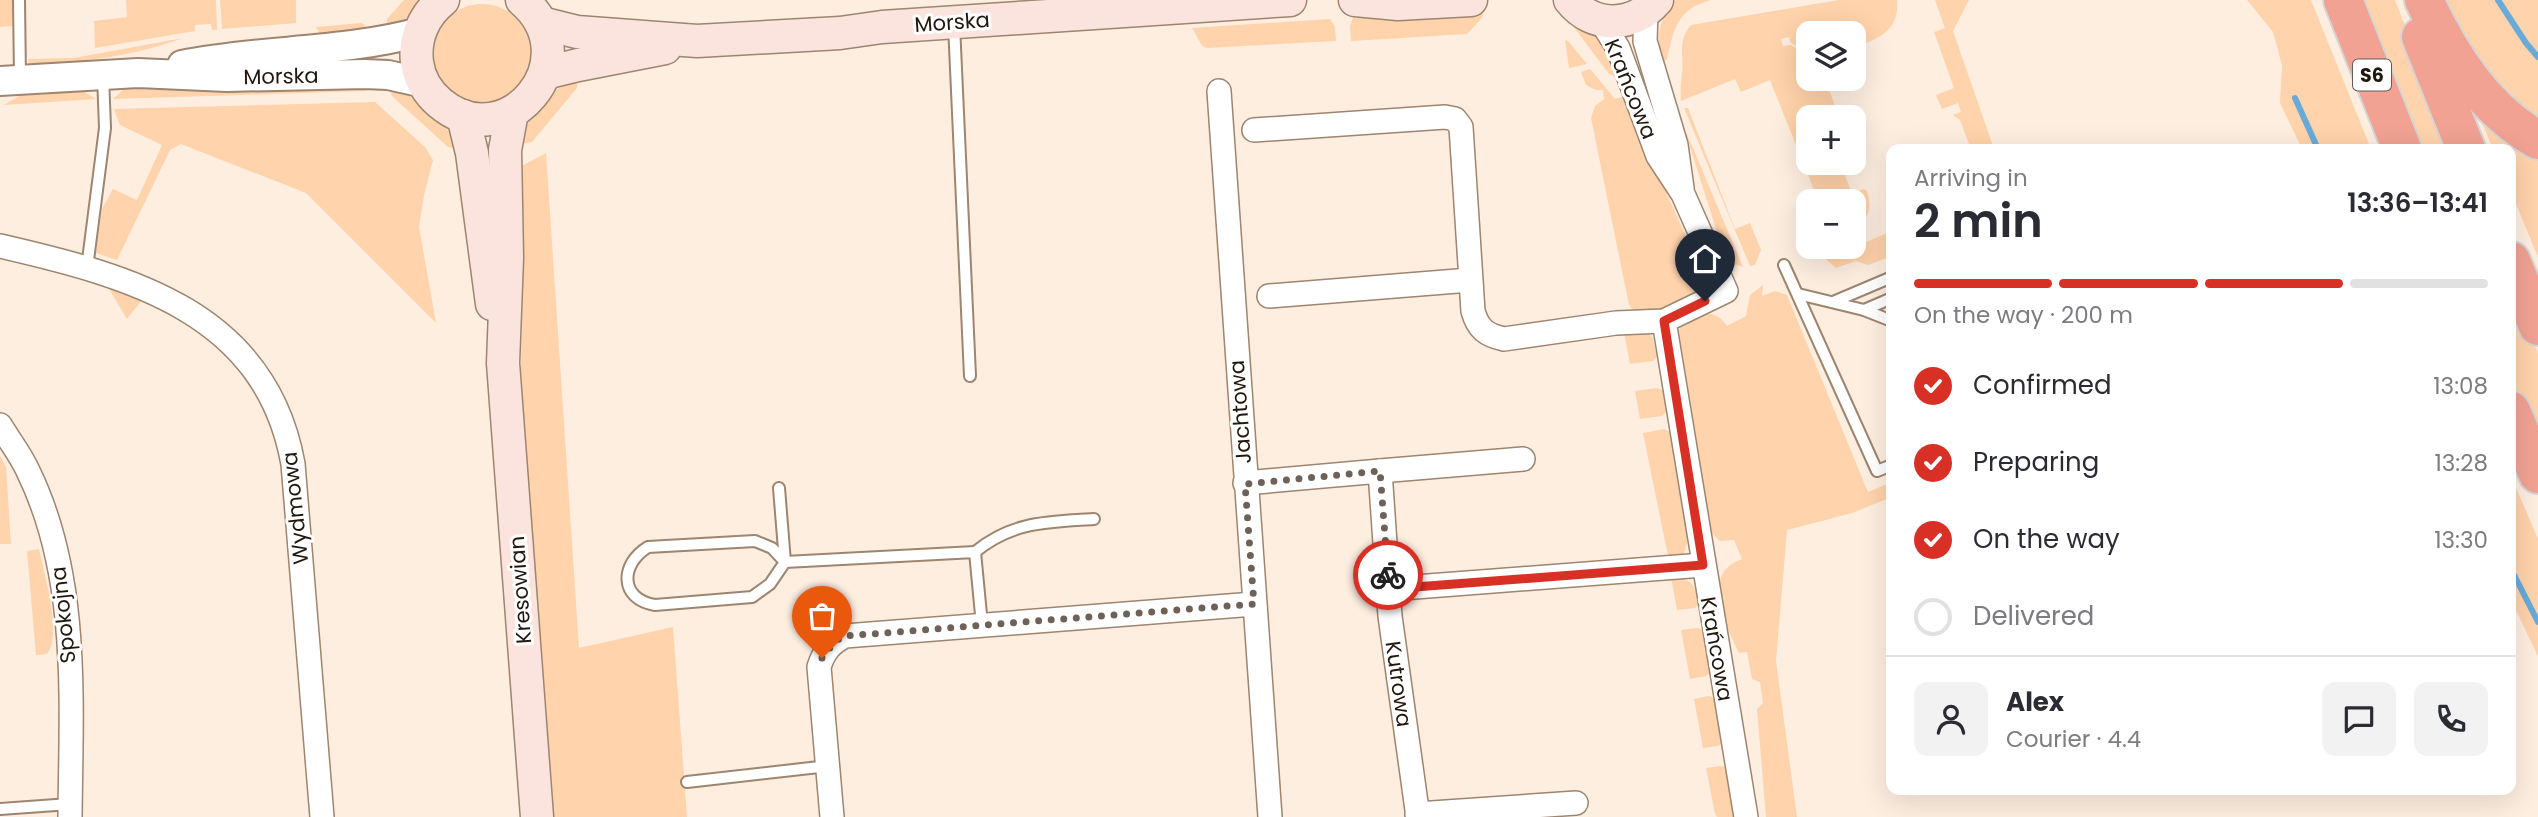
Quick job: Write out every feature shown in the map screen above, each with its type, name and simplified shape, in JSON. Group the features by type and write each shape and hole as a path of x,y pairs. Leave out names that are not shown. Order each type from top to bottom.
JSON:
{"highway":[{"name":"S6","path":"2343,0 2400,144"},
{"path":"2407,0 2464,144"},
{"path":"2424,0 2449,51 2463,71 2510,120 2538,140"},
{"path":"2516,273 2538,326"},
{"path":"2516,423 2538,474"}],"main road":[{"path":"443,0 431,12 420,32 417,63 424,83 438,102 463,116 485,119 512,112 534,94 545,74 548,51 532,11"},
{"name":"Morska","path":"532,11 577,32 697,41 1290,0"},
{"path":"1355,0 1398,5 1471,0"},
{"path":"1570,0 1580,11 1600,20 1624,21 1651,6"},
{"name":"Morska","path":"545,74 697,41"},
{"name":"Kresowian","path":"503,363 508,258 505,150 512,112"},
{"name":"Kresowian","path":"463,116 472,153 486,269 503,363 537,817"}],"street":[{"name":"Krańcowa","path":"1651,6 1646,41 1676,145 1683,194"},
{"name":"Krańcowa","path":"1600,20 1618,48 1658,156 1683,194 1726,291 1664,321 1746,817"},
{"name":"Morska","path":"138,73 226,56 383,42 420,32"},
{"name":"Morska","path":"10,81 138,73 228,78 375,75 424,83"},
{"name":"Jachtowa","path":"1219,91 1270,817"},
{"path":"1254,130 1445,117 1455,119 1461,127 1472,311 1477,325 1489,335 1504,339 1616,323 1664,321"},
{"name":"Wydmowa","path":"0,246 87,268 152,292 214,327 248,361 263,381 280,416 293,464 322,817"},
{"path":"1269,296 1471,280"},
{"name":"Spokojna","path":"0,425 28,470 52,532 62,576 70,700 70,810"},
{"path":"1245,484 1523,459"},
{"name":"Kutrowa","path":"1380,471 1392,628 1417,815 1576,803"},
{"path":"1389,589 1703,565"},
{"path":"832,817 820,667 827,649 835,641 845,636 1254,604"}],"lane":[{"path":"10,81 19,0"},
{"path":"954,22 970,376"},
{"path":"87,268 105,128 103,75"},
{"path":"1784,265 1877,471 1886,467"},
{"path":"1833,302 1886,280"},
{"path":"1798,295 1864,310 1886,319"},
{"path":"1864,310 1886,301"},
{"path":"779,488 785,562 770,584 752,597 646,604 629,587 627,575 635,555 648,547 755,541 772,548 785,562"},
{"path":"785,562 975,552 993,537 1035,522 1094,519"},
{"path":"975,552 982,625"},
{"path":"687,782 828,766"},
{"path":"0,809 70,810"}],"shaded area":[{"path":"0,0 12,0 14,26 0,27"},
{"path":"126,0 216,0 217,30 212,30 211,24 195,25 195,31 95,48 94,21 127,17"},
{"path":"220,0 296,0 296,23 222,29"},
{"path":"404,0 423,0 407,18 386,30 387,19"},
{"path":"1676,0 1711,0 1684,15 1675,30 1667,59 1663,63 1659,45 1660,29 1665,14"},
{"path":"1839,0 1897,0 1897,11 1891,26 1879,37 1866,43 1866,21 1796,21 1796,46 1791,43 1789,37 1781,39 1783,46 1796,48 1796,91 1828,91 1835,105 1796,105 1796,145 1770,80 1741,92 1735,79 1681,101 1683,42 1691,25"},
{"path":"1935,0 1969,0 1953,31 1992,144 1969,144 1960,120 1953,115 1961,112 1958,103 1942,109 1936,95 1954,88 1934,32 1945,28"},
{"path":"2247,0 2311,0 2369,144 2300,144 2280,103 2282,65 2273,32"},
{"path":"2356,0 2395,0 2451,144 2412,144"},
{"path":"2440,0 2538,0 2538,121 2500,92"},
{"path":"482,4 501,8 517,18 527,34 531,53 527,72 517,88 501,98 482,102 463,98 447,88 437,72 433,53 437,34 447,18 463,8"},
{"path":"1484,11 1482,18 1467,34 1351,41 1350,26 1353,18"},
{"path":"1330,19 1335,27 1336,41 1207,48 1202,46 1192,28"},
{"path":"1570,22 1593,35 1607,47 1617,77 1609,74"},
{"path":"361,23 365,25 366,32 321,36 316,27"},
{"path":"183,38 145,50 107,57 29,64 28,59 74,58"},
{"path":"1565,40 1568,41 1587,64 1569,68"},
{"path":"1590,69 1615,99 1628,95 1648,153 1701,269 1702,283 1698,292 1690,299 1675,305 1639,311 1629,305 1591,118 1595,106 1604,99 1603,90 1586,85 1581,72"},
{"path":"578,77 577,88 532,142 517,145 527,124 541,105 558,89"},
{"path":"389,87 421,104 447,130 460,150 448,147 392,96"},
{"path":"369,88 365,91 113,99 124,89"},
{"path":"83,91 96,99 4,105 22,94"},
{"path":"375,102 425,147 433,160 419,227 436,323 306,193 181,144 170,150 117,260 96,253 102,209 113,189 137,200 162,145 120,125 114,109"},
{"path":"1684,108 1688,108 1735,229 1750,223 1761,250 1755,265 1750,266"},
{"path":"2477,111 2538,156 2538,257 2516,204 2516,144 2491,144"},
{"path":"1686,134 1743,267 1732,263 1724,254"},
{"path":"546,153 579,648 673,627 687,817 547,817 520,436 522,307 516,169"},
{"path":"1808,175 1845,175 1850,189 1814,189"},
{"path":"1866,190 1869,202 1866,217"},
{"path":"1886,234 1886,258 1868,265 1856,261 1836,268 1826,259 1866,259 1866,242"},
{"path":"1763,285 1762,296 1775,291 1787,295 1868,492 1886,484 1886,499 1852,513 1787,530 1776,661 1797,817 1766,817 1757,709 1763,703 1760,682 1752,679 1747,652 1739,653 1720,601 1722,576 1729,566 1742,559 1734,540 1720,541 1709,531 1677,334 1687,321 1700,314 1715,315 1727,326 1746,316 1750,295"},
{"path":"108,287 142,300 127,319"},
{"path":"2516,302 2538,353 2538,445 2516,394"},
{"path":"1646,331 1653,338 1657,357 1653,361 1630,364 1624,332"},
{"path":"1657,388 1663,390 1667,411 1662,416 1640,419 1635,391"},
{"path":"1664,429 1670,432 1688,540 1683,556 1669,561 1643,433"},
{"path":"0,456 6,467 11,544 0,544"},
{"path":"2516,488 2538,539 2538,656 2516,610"},
{"path":"39,549 51,604 53,633 47,654 36,655 27,551"},
{"path":"1671,577 1691,584 1699,604 1695,608 1677,610"},
{"path":"1681,630 1704,630 1711,672 1706,676 1690,679"},
{"path":"1709,696 1715,698 1723,743 1703,748 1694,699"},
{"path":"1706,768 1728,768 1736,817 1717,817 1715,814"}],"waterway":[{"path":"2498,0 2538,57"},
{"path":"2295,98 2316,144"},
{"path":"2516,579 2538,622"}],"way so far":[{"path":"822,658 835,641 845,636 1254,604 1245,484 1380,471 1388,575"}],"route":[{"path":"1388,575 1389,589 1703,565 1664,321 1705,301"}]}
